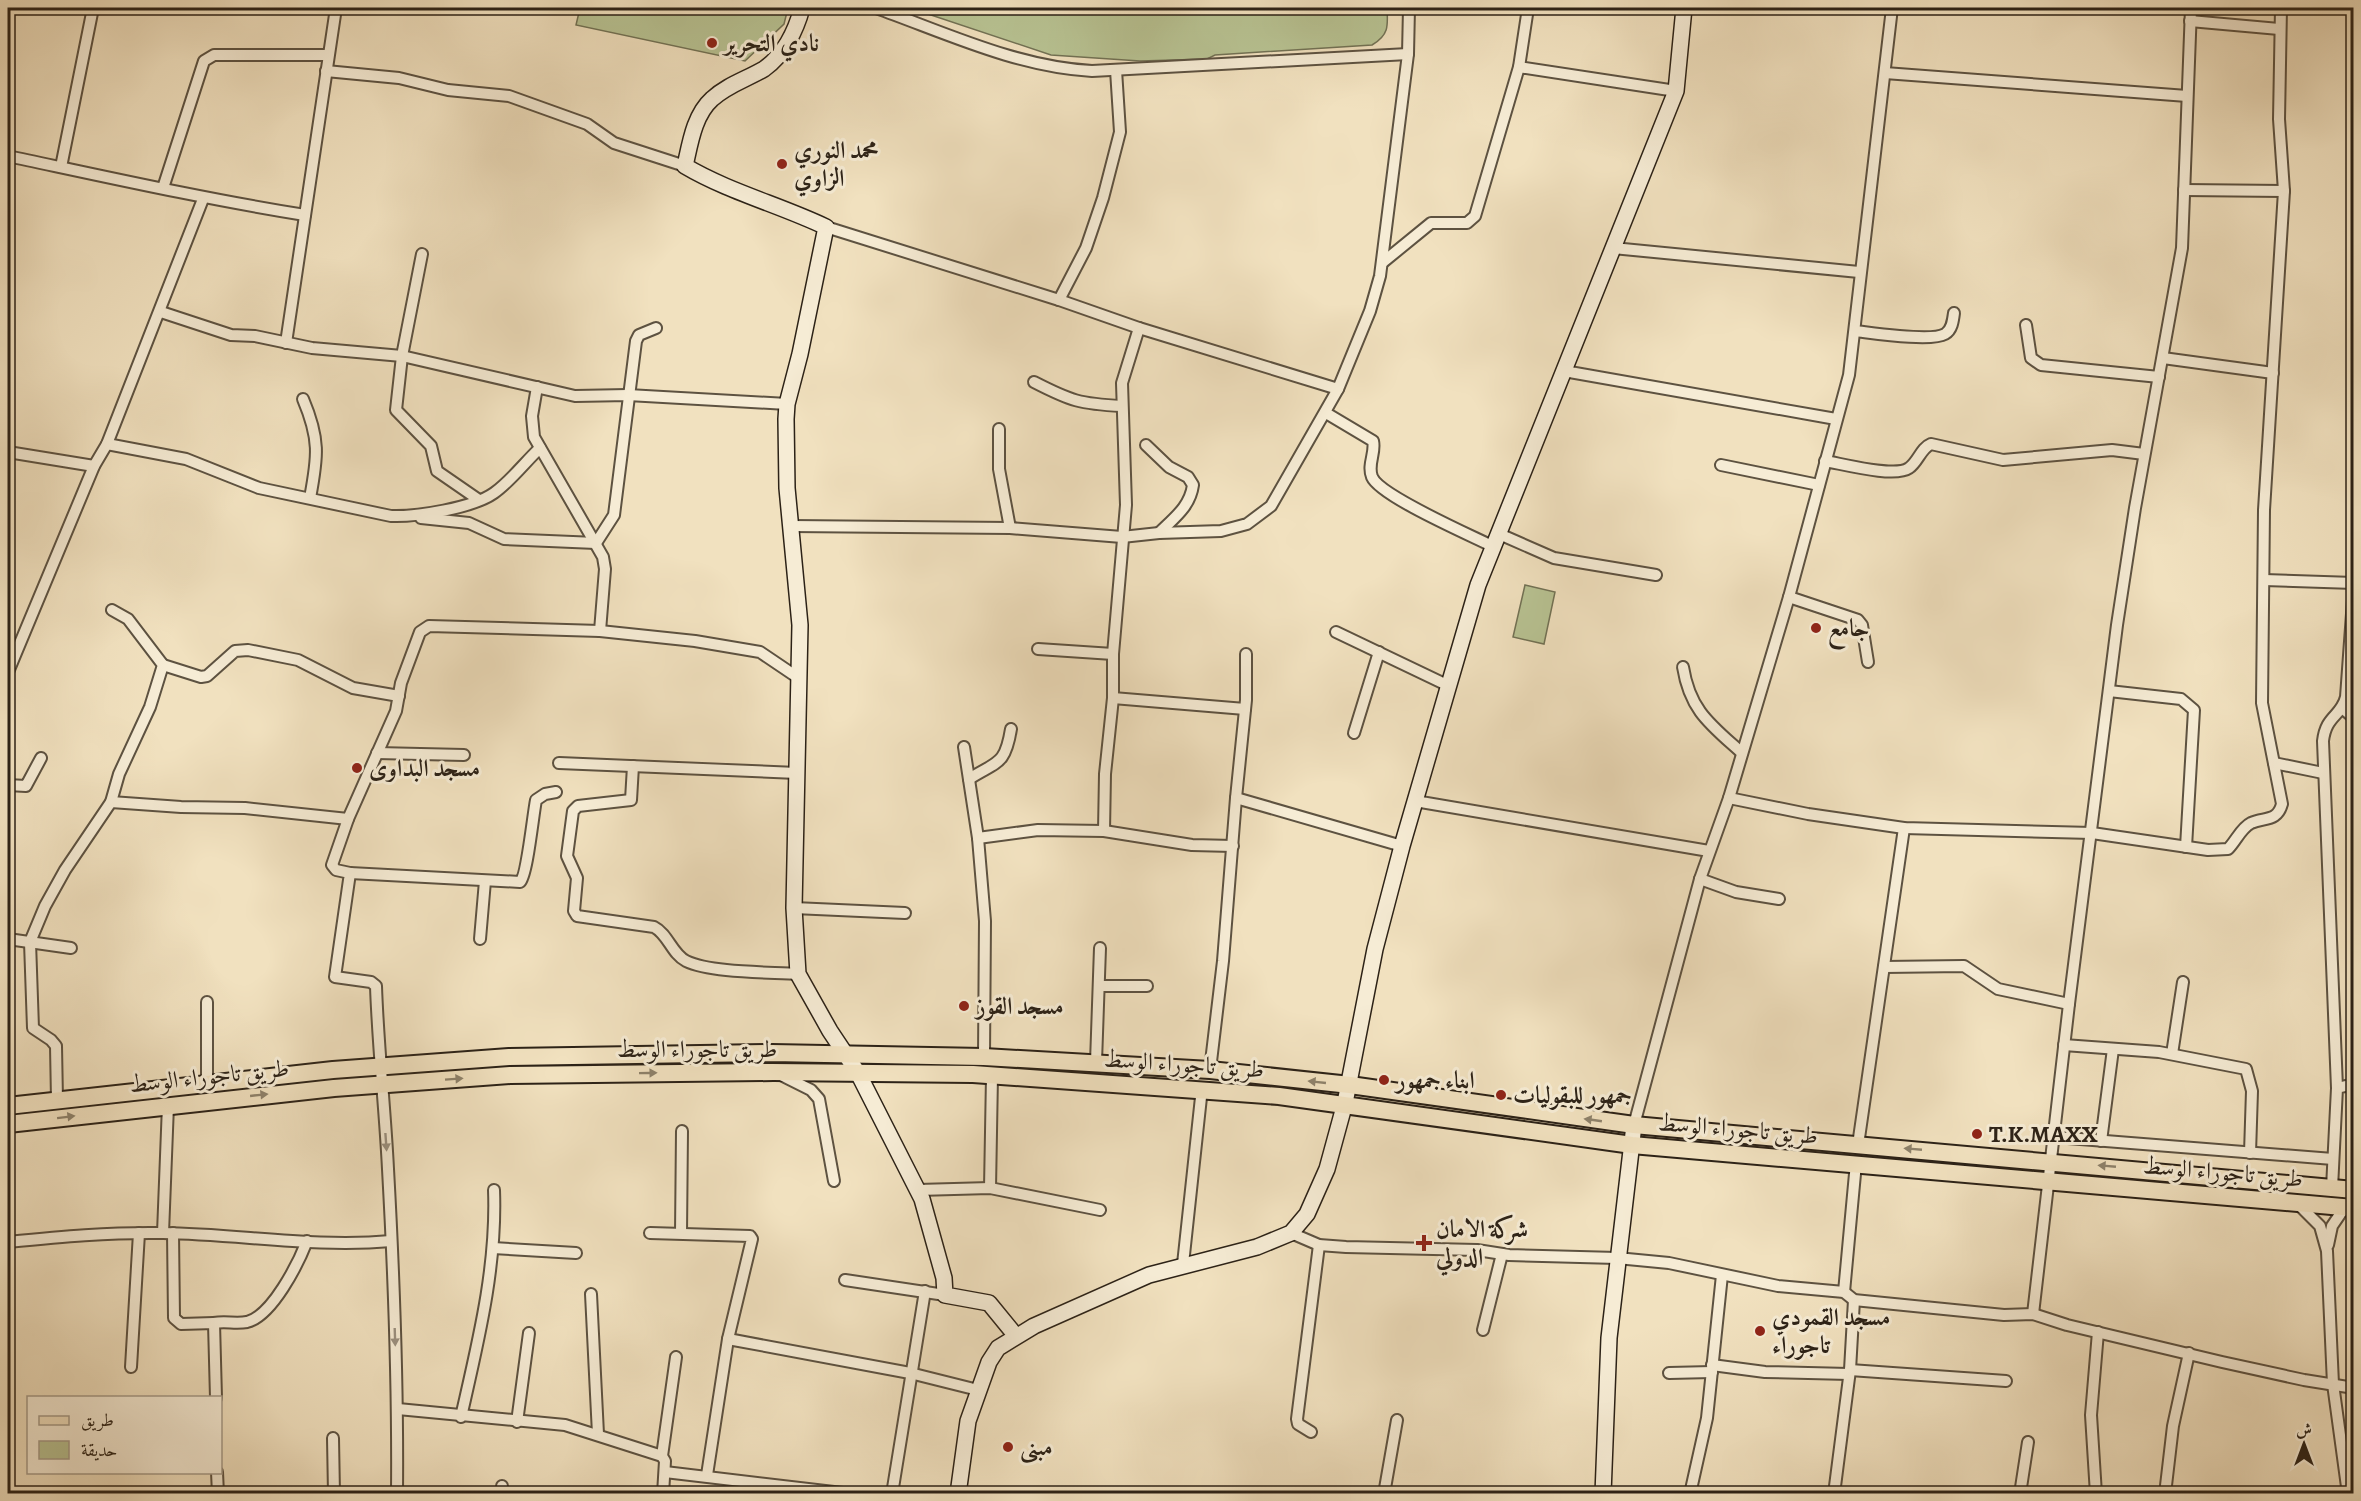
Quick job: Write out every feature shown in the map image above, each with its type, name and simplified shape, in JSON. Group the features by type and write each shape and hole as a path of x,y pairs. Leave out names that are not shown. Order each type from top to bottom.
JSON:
{"main road":[{"path":"8,1106 379,1066 509,1057 846,1055 984,1057 1210,1070 1350,1085 1634,1125 2354,1190"},
{"name":"طريق تاجوراء الوسط","path":"8,1124 382,1083 510,1075 773,1071 992,1076 1202,1088 1345,1104 1632,1145 2049,1179 2349,1208"}],"street":[{"path":"61,167 93,8"},
{"path":"286,343 336,8"},
{"path":"685,166 693,131 705,107 712,98 765,68 792,38 802,8"},
{"path":"876,8 1028,62 1058,69 1116,70 1408,54"},
{"path":"791,526 1010,528 1122,537 1221,531 1259,518 1271,507 1326,413 1370,311 1382,263 1408,54 1409,8"},
{"path":"1382,263 1431,223 1467,223 1473,219 1491,167 1518,68 1528,8"},
{"path":"958,1494 968,1421 988,1362 998,1348 1016,1336 1149,1275 1183,1264 1257,1247 1291,1233 1307,1214 1321,1185 1345,1104 1368,983 1402,846 1478,585 1676,91 1684,8"},
{"path":"1603,1494 1609,1338 1634,1125 1700,879 1729,798 1789,597 1849,375 1859,272 1892,8"},
{"path":"2033,1314 2069,1004 2127,555 2182,248 2191,8"},
{"path":"1729,798 1808,814 1904,828 2092,833 2208,850 2228,849 2248,825 2277,816 2282,804 2262,703 2264,510 2284,191 2279,119 2281,8"},
{"path":"2190,21 2279,29"},
{"path":"163,188 204,61 214,55 328,55"},
{"path":"1518,68 1676,91"},
{"path":"1059,300 1086,248 1103,198 1120,132 1116,70"},
{"path":"326,71 399,78 448,90 509,96 587,124 614,143 685,166 705,178 783,207 826,227 1059,300 1139,328 1338,389"},
{"path":"1885,73 2187,96"},
{"path":"8,156 163,188 203,199 305,215"},
{"path":"2184,190 2284,191"},
{"path":"8,672 13,650 94,466 108,444 203,199"},
{"path":"826,227 800,354 787,404 787,488 800,626 794,908 798,974 858,1073 918,1190 929,1219 944,1278 945,1294"},
{"path":"1613,248 1859,272"},
{"path":"422,254 402,356 396,410 431,446 435,468 440,474 478,500"},
{"path":"161,312 231,335 255,336 286,343 402,356 588,397 628,395 787,404"},
{"path":"1855,331 1908,336 1942,335 1950,329 1954,313"},
{"path":"2026,326 2031,358 2041,365 2159,377"},
{"path":"596,543 614,514 628,395 639,335 656,328"},
{"path":"1104,831 1105,774 1113,698 1113,654 1126,505 1122,383 1139,328"},
{"path":"2163,358 2273,373"},
{"path":"1564,371 1836,419"},
{"path":"1034,382 1069,400 1086,404 1122,406"},
{"path":"537,387 532,426 540,447 596,543 605,569 600,631"},
{"path":"303,399 316,428 317,461 309,498"},
{"path":"1326,413 1373,441 1370,469 1378,486 1396,497 1495,540 1554,558 1656,575"},
{"path":"999,429 999,469 1010,528"},
{"path":"108,444 186,459 259,488 407,516 469,523 504,539 596,543"},
{"path":"1825,461 1898,472 1912,466 1926,446 1931,444 2003,460 2112,450 2144,454"},
{"path":"1146,445 1170,467 1188,477 1192,485 1190,500 1185,508 1159,533"},
{"path":"407,516 478,500 493,494 540,447"},
{"path":"8,452 94,466"},
{"path":"1721,465 1819,484"},
{"path":"2264,580 2354,585 2346,697 2342,708 2327,723 2324,730 2323,773 2337,1089 2332,1188"},
{"path":"1789,597 1858,620 1862,625 1868,662"},
{"path":"112,610 128,619 163,665 201,678 207,676 235,651 248,650 298,660 353,688 399,696"},
{"path":"556,792 544,794 536,800 523,880 485,881 350,873 336,870 332,865 348,819 396,711 410,656 424,627 600,631 695,641 760,652 800,679"},
{"path":"1336,632 1449,686"},
{"path":"1038,649 1113,654"},
{"path":"1354,733 1379,652"},
{"path":"1210,1070 1245,709 1246,654"},
{"path":"57,1100 56,1047 51,1040 33,1028 30,942 45,906 65,870 111,802 119,774 153,700 163,665"},
{"path":"1683,668 1693,702 1720,734 1742,753"},
{"path":"2109,691 2181,699 2194,710 2186,847"},
{"path":"1113,698 1245,709"},
{"path":"2342,708 2354,718"},
{"path":"969,779 997,765 1008,749 1011,729"},
{"path":"964,747 978,838 985,921 984,1057"},
{"path":"377,753 464,755"},
{"path":"8,785 26,786 40,758"},
{"path":"559,763 797,772"},
{"path":"2274,763 2323,773"},
{"path":"633,766 631,800 578,806 573,811 567,856 577,874 574,911 577,915 654,927 660,930 684,959 701,966 798,974"},
{"path":"1236,798 1402,846"},
{"path":"1415,801 1709,851"},
{"path":"111,802 181,807 245,808 348,819"},
{"path":"1858,1145 1904,828"},
{"path":"978,838 1038,830 1104,831 1192,845 1233,846"},
{"path":"350,873 335,977 371,982 376,986 398,1409 397,1494"},
{"path":"1700,879 1736,892 1779,899"},
{"path":"480,939 485,881"},
{"path":"794,908 905,913"},
{"path":"8,939 71,948"},
{"path":"1096,1062 1100,948"},
{"path":"1884,967 1964,966 1998,989 2069,1004"},
{"path":"2172,1054 2183,982"},
{"path":"1099,986 1147,986"},
{"path":"207,1002 207,1083"},
{"path":"2064,1045 2172,1054 2246,1069 2252,1091 2250,1153"},
{"path":"2101,1141 2113,1049"},
{"path":"773,1071 811,1090 819,1099 834,1181"},
{"path":"990,1188 992,1076"},
{"path":"2337,1089 2354,1084"},
{"path":"1183,1264 1202,1088"},
{"path":"168,1105 168,1233 174,1318 181,1324 245,1322 256,1317 295,1271 307,1241"},
{"path":"681,1233 682,1131"},
{"path":"2055,1137 2333,1159"},
{"path":"1844,1292 1856,1163"},
{"path":"918,1190 990,1188 1100,1210"},
{"path":"461,1417 483,1317 494,1248 494,1190"},
{"path":"2296,1203 2320,1226 2327,1251 2333,1384 2348,1494"},
{"path":"2327,1251 2332,1226 2349,1208"},
{"path":"8,1242 98,1233 168,1233 365,1244 391,1241"},
{"path":"131,1367 139,1233"},
{"path":"650,1233 751,1237 729,1339 707,1475"},
{"path":"1291,1233 1319,1245 1477,1250 1502,1254 1617,1258 1669,1263 1778,1286 1844,1292 1854,1300 2004,1315 2033,1314 2098,1332 2304,1380 2354,1388"},
{"path":"1311,1432 1302,1429 1297,1419 1319,1245"},
{"path":"494,1248 576,1253"},
{"path":"1483,1330 1502,1254"},
{"path":"1690,1494 1707,1418 1722,1275"},
{"path":"846,1280 945,1294 988,1303 1016,1336"},
{"path":"892,1494 925,1291"},
{"path":"591,1294 598,1434"},
{"path":"1834,1494 1850,1372 1854,1300"},
{"path":"214,1323 216,1396"},
{"path":"2096,1494 2091,1415 2098,1332"},
{"path":"517,1422 529,1333"},
{"path":"729,1339 910,1374 978,1390"},
{"path":"2165,1494 2173,1426 2189,1353"},
{"path":"663,1494 665,1461 662,1456 676,1357"},
{"path":"1670,1373 1712,1369 1765,1372 1850,1372 2006,1381"},
{"path":"398,1409 461,1417 565,1425 662,1456"},
{"path":"1384,1494 1396,1420"},
{"path":"333,1438 334,1494"},
{"path":"2020,1494 2028,1442"},
{"path":"665,1473 707,1475 851,1494"},
{"path":"217,1474 218,1494"}],"green space":[{"name":"نادي التحرير","path":"580,8 788,8 784,24 745,61 576,25"},
{"path":"910,8 1387,8 1387,20 1382,38 1372,45 1215,55 1207,59 1140,61 1051,55"},
{"path":"1525,585 1555,592 1544,644 1513,637"}],"place":[{"name":"نادي التحرير","path":"712,43"},
{"name":"محمد النوري الزاوي","path":"782,164"},
{"name":"جامع","path":"1816,628"},
{"name":"مسجد البداوى","path":"357,768"},
{"name":"مسجد القوز","path":"964,1006"},
{"name":"ابناء جمهور","path":"1384,1080"},
{"name":"جمهور للبقوليات","path":"1501,1095"},
{"name":"T.K.MAXX","path":"1977,1134"},
{"name":"شركة الامان الدولي","path":"1424,1243"},
{"name":"مسجد القمودي تاجوراء","path":"1760,1331"},
{"name":"مبنى","path":"1008,1447"}]}
